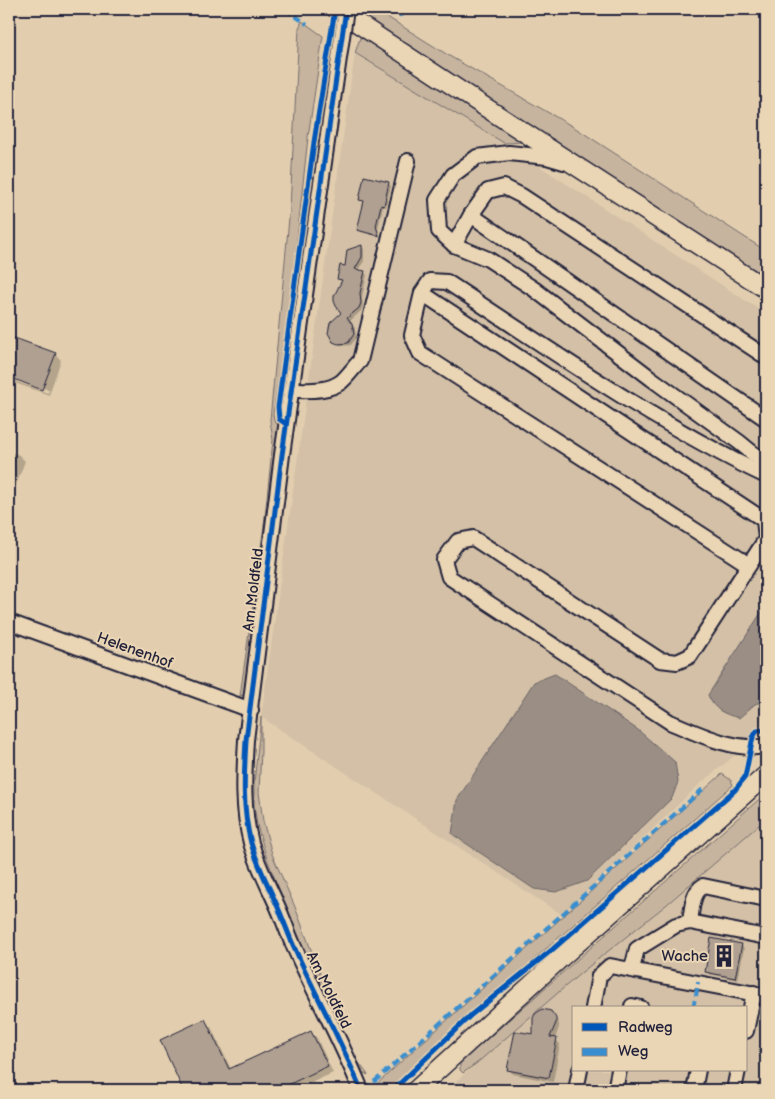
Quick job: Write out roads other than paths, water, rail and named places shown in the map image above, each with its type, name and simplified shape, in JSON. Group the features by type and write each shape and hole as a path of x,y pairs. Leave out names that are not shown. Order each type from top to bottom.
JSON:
{"main road":[{"path":"336,9 766,289"},
{"path":"416,1090 766,775"}],"street":[{"name":"Am Moldfeld","path":"346,9 291,390 246,740 243,784 251,843 260,868 295,949 351,1064 361,1090"},
{"path":"576,166 548,157 509,153 477,157 453,175 437,200 439,231 454,245 488,259 534,289 766,464"},
{"path":"291,390 327,388 341,382 360,361 408,161"},
{"path":"454,245 471,215 488,191 504,187 522,196 766,357"},
{"path":"471,215 766,419"},
{"path":"749,565 420,353 412,335 422,294 430,281 447,282 636,406 729,458 766,476"},
{"path":"422,294 764,520 766,539 690,656 677,662 660,660 473,538 458,541 444,560 449,577 670,722 714,739 751,747 766,746"},
{"name":"Helenenhof","path":"9,622 251,710"},
{"path":"690,922 694,898 698,889 703,886 766,899"},
{"path":"632,969 637,949 676,925 690,922 766,937"},
{"path":"593,1006 599,976 610,966 760,994 748,1026"},
{"path":"576,1090 580,1072"},
{"path":"615,1090 619,1072"},
{"path":"694,1090 698,1072"},
{"path":"734,1090 738,1072"}],"place":[{"name":"Wache","path":"724,956"}]}
